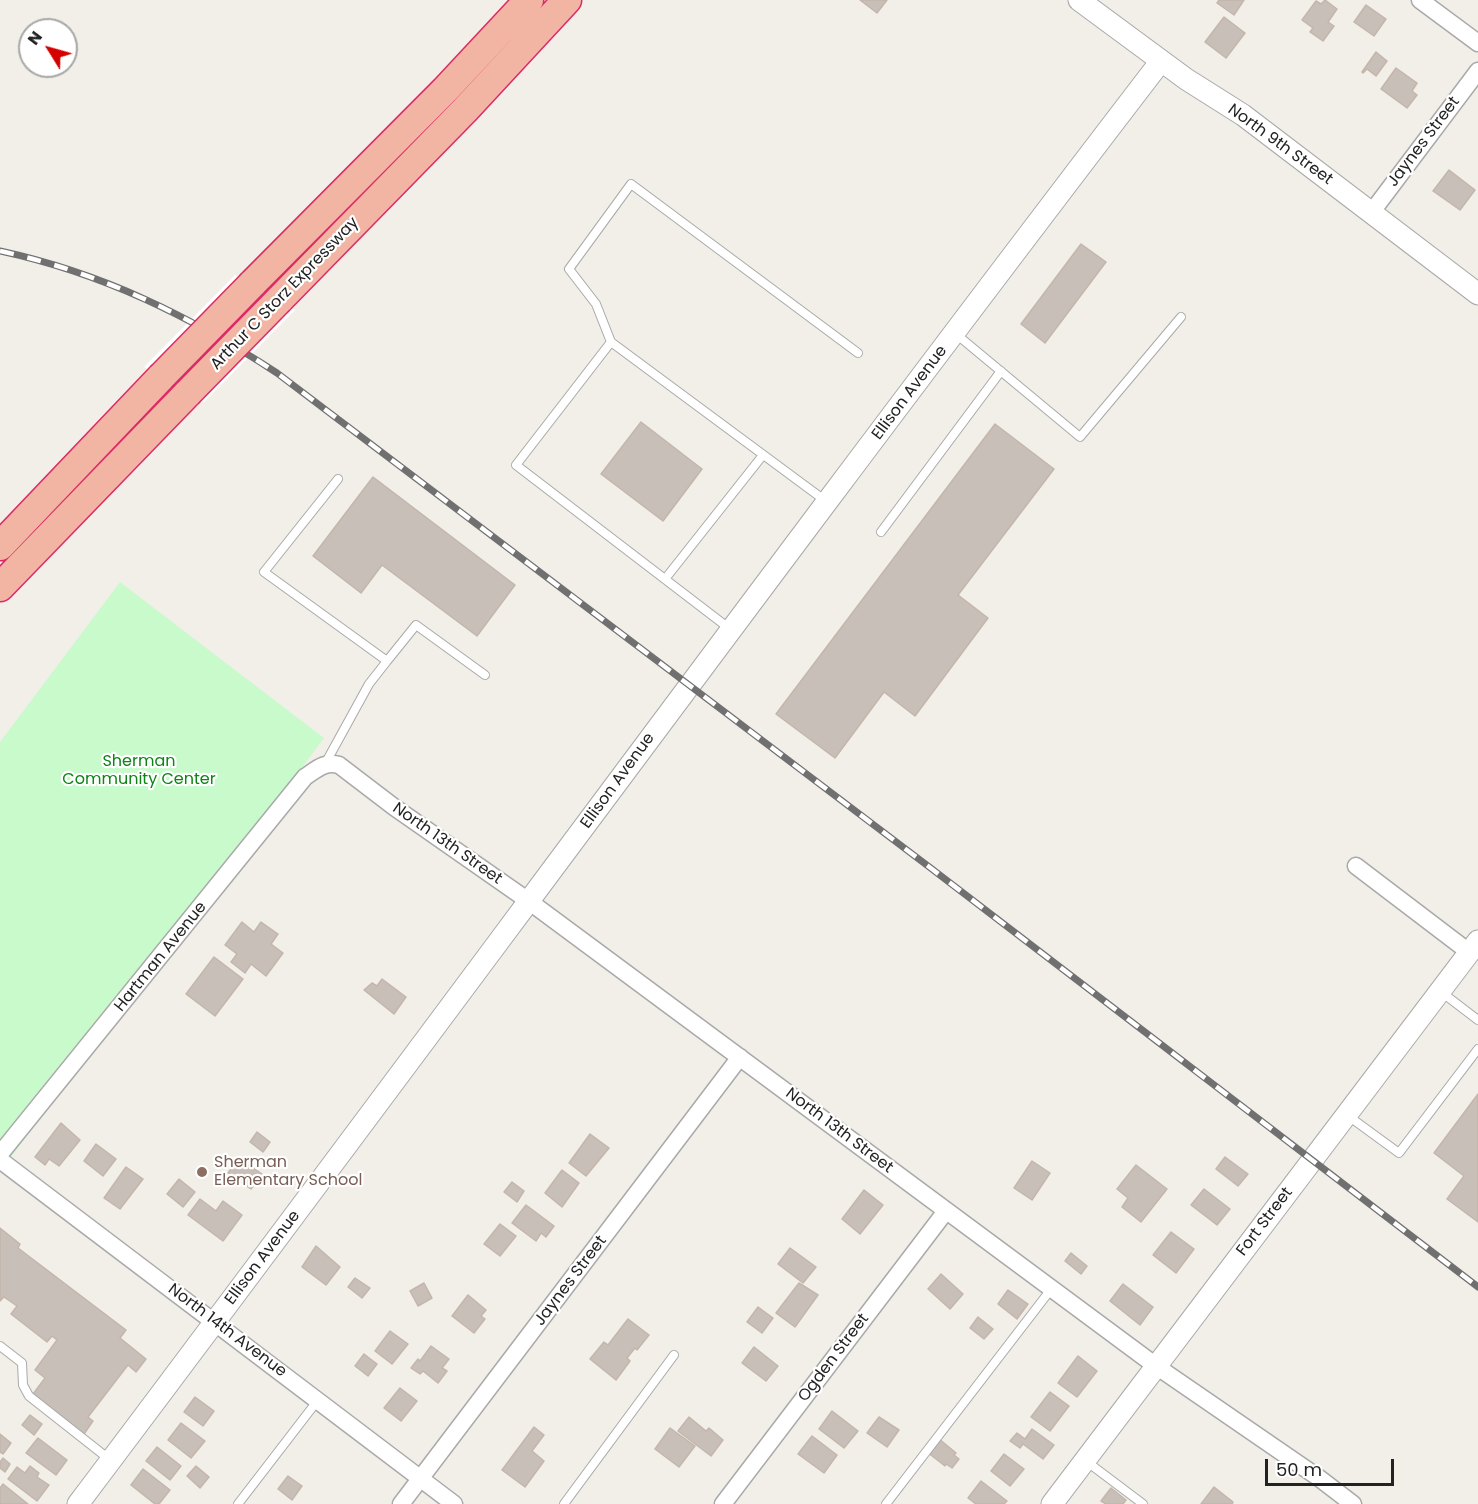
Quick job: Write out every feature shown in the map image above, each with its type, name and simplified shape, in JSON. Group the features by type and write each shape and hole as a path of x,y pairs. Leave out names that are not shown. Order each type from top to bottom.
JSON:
{"highway":[{"name":"Arthur C Storz Expressway","path":"0,546 161,377 445,90 529,0"},
{"name":"Arthur C Storz Expressway","path":"0,587 480,95 567,0"}],"street":[{"path":"1420,0 1478,44"},
{"name":"North 9th Street","path":"1083,1 1161,62 1243,115 1478,294"},
{"name":"Ellison Avenue","path":"78,1504 530,902 730,630 1161,62"},
{"name":"Jaynes Street","path":"1371,213 1478,71"},
{"name":"North 13th Street","path":"325,764 339,765 394,807 530,902 1156,1366 1353,1504"},
{"name":"Hartman Avenue","path":"0,1154 306,777 325,764"},
{"path":"1356,866 1474,946"},
{"name":"Fort Street","path":"1052,1504 1474,946"},
{"name":"Jaynes Street","path":"401,1504 740,1057"},
{"name":"North 14th Avenue","path":"0,1160 454,1504"},
{"name":"Ogden Street","path":"723,1504 946,1212"}],"lane":[{"path":"827,502 611,342 596,304 569,269 632,184 858,353"},
{"path":"956,333 1080,437 1181,317"},
{"path":"611,342 516,465 730,630"},
{"path":"880,532 1001,371"},
{"path":"666,579 764,455"},
{"path":"338,479 264,572 387,661"},
{"path":"325,764 369,684 416,625 485,675"},
{"path":"1440,991 1478,1020"},
{"path":"1346,1115 1399,1153 1478,1049"},
{"path":"886,1504 1052,1288"},
{"path":"0,1346 22,1363 23,1385 29,1396 111,1461"},
{"path":"564,1504 674,1355"},
{"path":"238,1504 318,1400"},
{"path":"1085,1460 1143,1504"}],"green space":[{"name":"Sherman Community Center","path":"120,582 324,738 0,1172 0,742"}],"pier":[{"path":"235,275 295,310 204,402 144,367"}],"building":[{"path":"860,0 887,0 877,13"},
{"path":"1219,0 1244,0 1234,15 1217,3"},
{"path":"1325,0 1337,9 1328,22 1334,26 1323,41 1310,32 1313,28 1302,20 1316,1 1321,4"},
{"path":"1366,5 1386,19 1374,36 1354,22"},
{"path":"1224,17 1245,33 1226,58 1205,42"},
{"path":"1376,52 1387,61 1376,76 1367,69 1363,73 1362,72"},
{"path":"1396,68 1417,83 1412,91 1417,95 1407,108 1381,89"},
{"path":"1449,170 1475,190 1460,210 1433,191"},
{"path":"1081,244 1106,262 1045,343 1021,324"},
{"path":"641,422 702,469 663,521 601,474"},
{"path":"995,424 1054,469 958,595 988,618 915,716 884,692 835,758 776,714"},
{"path":"373,477 515,585 477,636 382,565 361,593 313,556"},
{"path":"242,922 254,932 261,922 278,934 271,944 283,953 266,976 251,964 245,973 231,962 237,954 225,945"},
{"path":"214,957 243,979 215,1016 186,994"},
{"path":"382,979 406,997 394,1014 364,990 372,983 377,986"},
{"path":"1478,1094 1478,1222 1447,1199 1464,1176 1434,1153"},
{"path":"61,1123 80,1140 59,1166 49,1159 45,1165 35,1157"},
{"path":"257,1132 270,1142 263,1152 250,1142"},
{"path":"590,1134 609,1148 586,1176 569,1163"},
{"path":"96,1144 116,1159 103,1176 84,1161"},
{"path":"1225,1157 1248,1174 1238,1186 1216,1169"},
{"path":"239,1158 262,1174 251,1189 228,1173"},
{"path":"1032,1161 1050,1173 1032,1200 1014,1188"},
{"path":"1136,1165 1167,1189 1141,1222 1122,1207 1128,1198 1117,1189"},
{"path":"126,1167 143,1179 120,1209 104,1198"},
{"path":"562,1170 579,1183 562,1207 545,1193"},
{"path":"179,1179 195,1192 183,1207 167,1194"},
{"path":"512,1182 524,1191 517,1202 504,1192"},
{"path":"1204,1189 1230,1209 1217,1225 1191,1205"},
{"path":"864,1190 883,1205 860,1234 842,1219"},
{"path":"200,1199 216,1211 223,1201 242,1215 223,1241 188,1215"},
{"path":"526,1205 554,1226 546,1237 541,1233 536,1241 512,1223"},
{"path":"500,1224 516,1236 500,1256 484,1244"},
{"path":"0,1228 20,1244 18,1248 126,1330 120,1338 146,1359 136,1372 128,1365 88,1417 93,1421 84,1434 33,1394 45,1378 35,1370 57,1340 52,1336 47,1342 11,1314 17,1306 4,1297 0,1301"},
{"path":"1171,1232 1194,1249 1176,1273 1153,1255"},
{"path":"316,1246 340,1267 326,1285 302,1267"},
{"path":"790,1248 816,1267 803,1283 778,1264"},
{"path":"1071,1253 1087,1266 1081,1274 1065,1261"},
{"path":"941,1274 963,1294 950,1309 928,1289"},
{"path":"355,1278 370,1288 362,1298 348,1287"},
{"path":"424,1283 432,1298 418,1306 410,1291"},
{"path":"799,1283 818,1295 795,1327 776,1313"},
{"path":"1123,1284 1153,1307 1140,1325 1110,1301"},
{"path":"1008,1290 1028,1304 1017,1319 998,1304"},
{"path":"468,1295 486,1310 481,1316 485,1319 474,1333 452,1316"},
{"path":"758,1307 773,1318 762,1333 747,1322"},
{"path":"978,1317 993,1329 984,1339 970,1328"},
{"path":"628,1319 649,1335 627,1358 630,1361 616,1380 590,1359 604,1342 608,1345"},
{"path":"390,1331 408,1344 392,1364 375,1351"},
{"path":"431,1346 449,1359 442,1368 447,1371 438,1383 423,1371 420,1374 411,1368 418,1359 420,1361"},
{"path":"754,1347 778,1366 766,1381 742,1363"},
{"path":"364,1354 377,1364 368,1376 355,1366"},
{"path":"1078,1356 1097,1371 1077,1397 1058,1383"},
{"path":"400,1388 417,1401 401,1421 384,1408"},
{"path":"1050,1392 1069,1406 1050,1431 1031,1417"},
{"path":"195,1397 214,1411 203,1426 184,1412"},
{"path":"832,1411 858,1431 844,1448 819,1429"},
{"path":"30,1415 42,1424 34,1435 22,1425"},
{"path":"689,1417 706,1431 709,1428 723,1440 711,1456 678,1431"},
{"path":"879,1417 899,1430 887,1447 867,1433"},
{"path":"181,1423 205,1441 191,1458 168,1440"},
{"path":"534,1427 544,1435 532,1451 544,1461 525,1487 502,1470"},
{"path":"670,1428 695,1446 679,1467 655,1449"},
{"path":"1032,1429 1054,1445 1043,1459 1023,1444 1020,1448 1010,1441 1017,1433 1025,1439"},
{"path":"0,1434 11,1443 3,1454 0,1452"},
{"path":"812,1436 837,1455 824,1473 798,1454"},
{"path":"38,1438 67,1460 56,1475 26,1453"},
{"path":"938,1438 956,1453 954,1455 959,1459 952,1468 946,1464 945,1466 927,1452"},
{"path":"157,1447 181,1466 170,1480 146,1461"},
{"path":"1004,1454 1024,1469 1010,1486 991,1471"},
{"path":"3,1458 10,1464 5,1472 0,1468"},
{"path":"30,1466 39,1473 37,1477 49,1485 37,1501 8,1479 17,1467 25,1473"},
{"path":"196,1466 209,1477 200,1488 187,1476"},
{"path":"143,1469 170,1490 159,1504 155,1504 131,1485"},
{"path":"288,1476 302,1486 292,1500 278,1489"},
{"path":"981,1481 1007,1501 1004,1504 976,1504 968,1498"},
{"path":"3,1484 28,1504 0,1504 0,1488"},
{"path":"1214,1487 1233,1502 1232,1504 1201,1504"},
{"path":"1111,1488 1126,1500 1123,1504 1106,1504 1101,1501"}],"railway":[{"path":"0,251 38,260 110,284 178,315 277,373 928,866 1478,1287"}],"place":[{"name":"Sherman Elementary School","path":"202,1172"}]}
